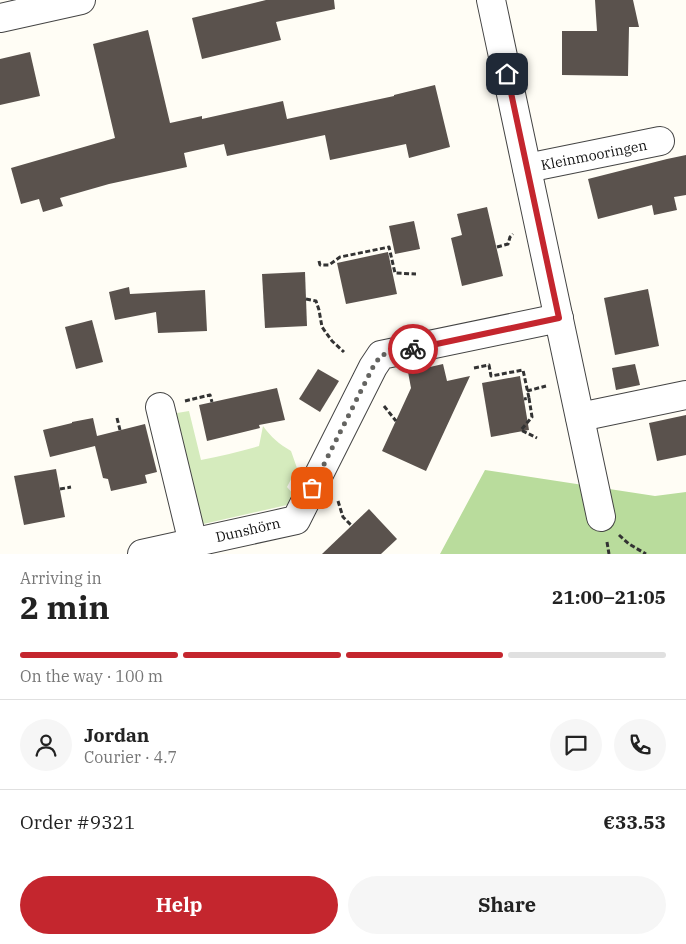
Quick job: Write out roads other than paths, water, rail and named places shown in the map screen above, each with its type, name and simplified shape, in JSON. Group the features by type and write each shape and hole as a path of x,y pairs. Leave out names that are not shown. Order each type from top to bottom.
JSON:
{"street":[{"path":"0,18 81,0"},
{"name":"Kleinmooringen","path":"492,0 601,517"},
{"name":"Kleinmooringen","path":"527,168 660,141"},
{"name":"Dunshörn","path":"142,554 296,520 373,367 381,355 559,318"},
{"path":"580,417 686,395"},
{"path":"160,407 193,543"}]}
